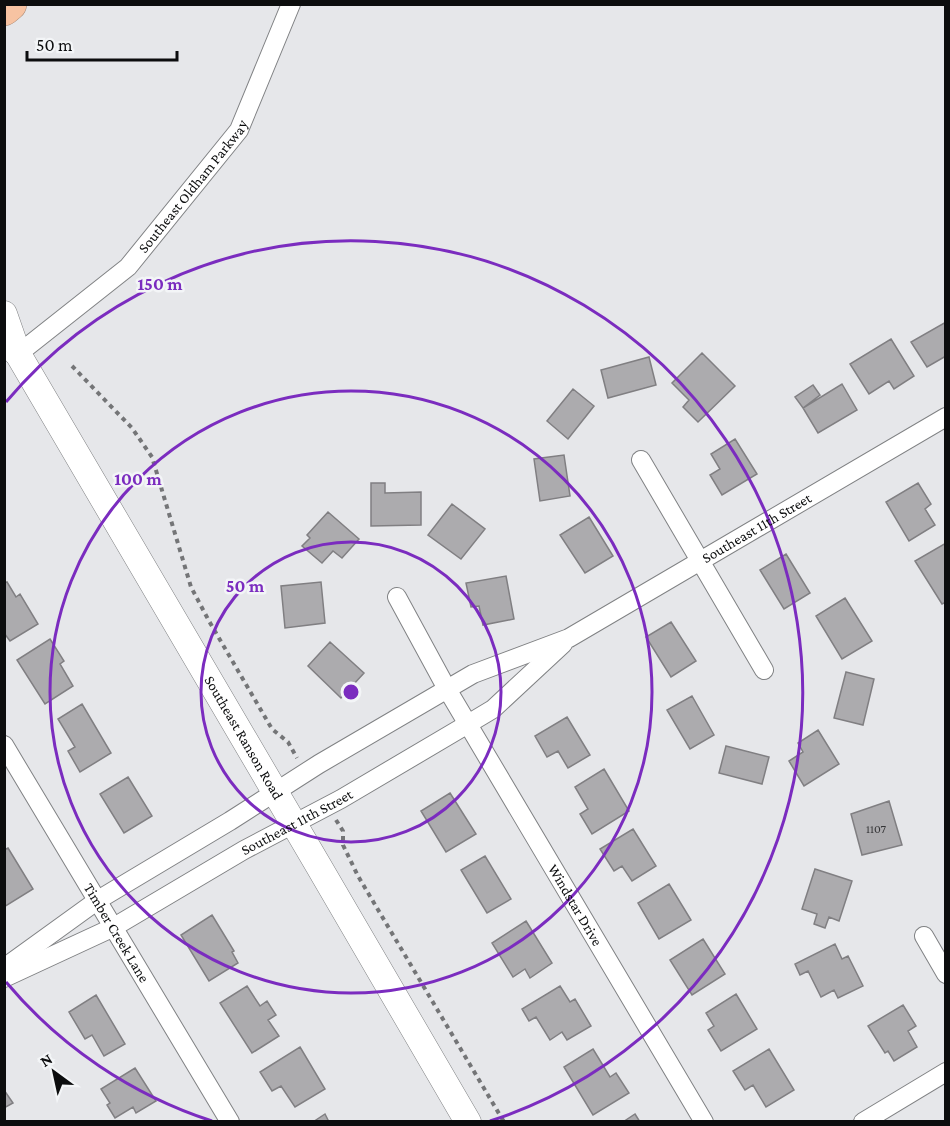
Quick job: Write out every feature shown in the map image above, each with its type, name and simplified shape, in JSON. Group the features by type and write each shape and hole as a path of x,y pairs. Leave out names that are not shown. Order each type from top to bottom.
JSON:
{"highway":[{"path":"4,9 10,4"}],"main road":[{"name":"Southeast Ranson Road","path":"4,314 11,347 143,564 468,1122"}],"street":[{"name":"Southeast Oldham Parkway","path":"11,347 128,267 239,130 291,4"},
{"name":"Southeast 11th Street","path":"4,968 98,900 230,821 319,764 447,689 473,674 569,638 699,561 943,423"},
{"path":"641,460 764,670"},
{"name":"Windstar Drive","path":"397,597 447,689 704,1122"},
{"name":"Southeast 11th Street","path":"4,978 114,927 244,850 341,799 493,709 569,638"},
{"name":"Timber Creek Lane","path":"4,745 230,1122"},
{"path":"924,936 945,974"},
{"path":"863,1122 945,1072"}],"path":[{"path":"72,366 132,428 152,457 191,587 208,621 272,729 288,742"},
{"path":"344,831 343,845 358,876 504,1122"}],"building":[{"path":"946,322 946,356 927,367 911,342"},
{"path":"891,339 914,376 894,389 889,381 869,394 850,364"},
{"path":"702,353 735,386 698,422 683,407 689,400 672,383"},
{"path":"649,357 656,385 608,398 601,370"},
{"path":"842,384 857,410 818,433 803,408"},
{"path":"813,385 820,395 803,408 795,397"},
{"path":"573,389 594,406 568,439 547,421"},
{"path":"735,439 757,474 722,495 710,475 720,469 711,454"},
{"path":"564,455 570,496 540,501 534,459"},
{"path":"371,483 385,483 385,493 421,492 421,525 371,526"},
{"path":"918,483 931,504 925,509 935,525 909,541 886,502"},
{"path":"452,504 485,529 461,559 428,535"},
{"path":"328,512 359,539 342,558 333,551 322,563 302,546 310,538 307,535"},
{"path":"589,517 613,556 585,573 560,535"},
{"path":"946,543 946,602 942,604 915,561"},
{"path":"786,554 810,593 784,609 760,570"},
{"path":"506,576 514,619 483,625 479,606 471,607 466,583"},
{"path":"7,582 16,597 20,594 38,624 10,641 4,633 4,583"},
{"path":"321,582 325,623 285,628 281,586"},
{"path":"845,598 872,641 842,659 816,616"},
{"path":"671,622 696,661 671,677 646,637"},
{"path":"50,639 64,661 60,664 73,686 45,704 17,660"},
{"path":"330,642 364,673 341,698 308,666"},
{"path":"846,672 874,679 863,725 834,718"},
{"path":"692,696 714,735 690,749 667,710"},
{"path":"82,704 111,753 80,772 68,751 75,747 58,719"},
{"path":"567,717 590,755 568,768 558,751 547,757 535,736"},
{"path":"818,730 839,764 804,786 789,761 803,752 798,743"},
{"path":"726,746 769,757 762,784 719,773"},
{"path":"604,769 629,811 592,834 580,814 588,809 575,787"},
{"path":"128,777 152,816 124,833 100,794"},
{"path":"450,793 476,834 446,852 421,811"},
{"path":"889,801 902,845 862,855 851,814"},
{"path":"633,829 656,866 632,881 622,866 614,871 600,849"},
{"path":"8,848 33,889 4,907 4,850"},
{"path":"485,856 511,899 487,913 461,870"},
{"path":"815,869 852,881 839,921 829,917 825,928 814,924 817,914 802,909"},
{"path":"669,884 691,920 659,939 638,903"},
{"path":"212,915 234,951 232,952 238,963 209,981 181,935"},
{"path":"526,921 552,963 530,978 525,969 513,977 492,943"},
{"path":"703,939 725,974 692,995 670,960"},
{"path":"835,944 842,959 848,956 863,986 838,998 834,990 821,997 808,971 800,975 795,964"},
{"path":"247,986 260,1006 267,1001 276,1015 268,1020 279,1036 252,1053 220,1003"},
{"path":"560,986 570,1002 575,999 591,1026 567,1040 562,1032 550,1040 536,1017 529,1021 522,1009"},
{"path":"736,994 757,1029 721,1051 708,1030 714,1026 706,1013"},
{"path":"96,995 125,1044 104,1056 92,1035 85,1039 69,1012"},
{"path":"903,1005 916,1026 908,1031 917,1047 894,1061 888,1051 885,1053 868,1026"},
{"path":"300,1047 325,1089 295,1107 281,1086 272,1091 260,1072"},
{"path":"593,1049 610,1077 616,1073 629,1093 593,1115 564,1067"},
{"path":"769,1049 794,1090 766,1107 753,1085 745,1090 733,1071"},
{"path":"135,1068 156,1101 136,1113 133,1107 115,1118 107,1105 110,1103 101,1089"},
{"path":"4,1090 13,1103 4,1108"},
{"path":"325,1114 329,1122 313,1122"},
{"path":"635,1114 640,1122 623,1122"}]}
